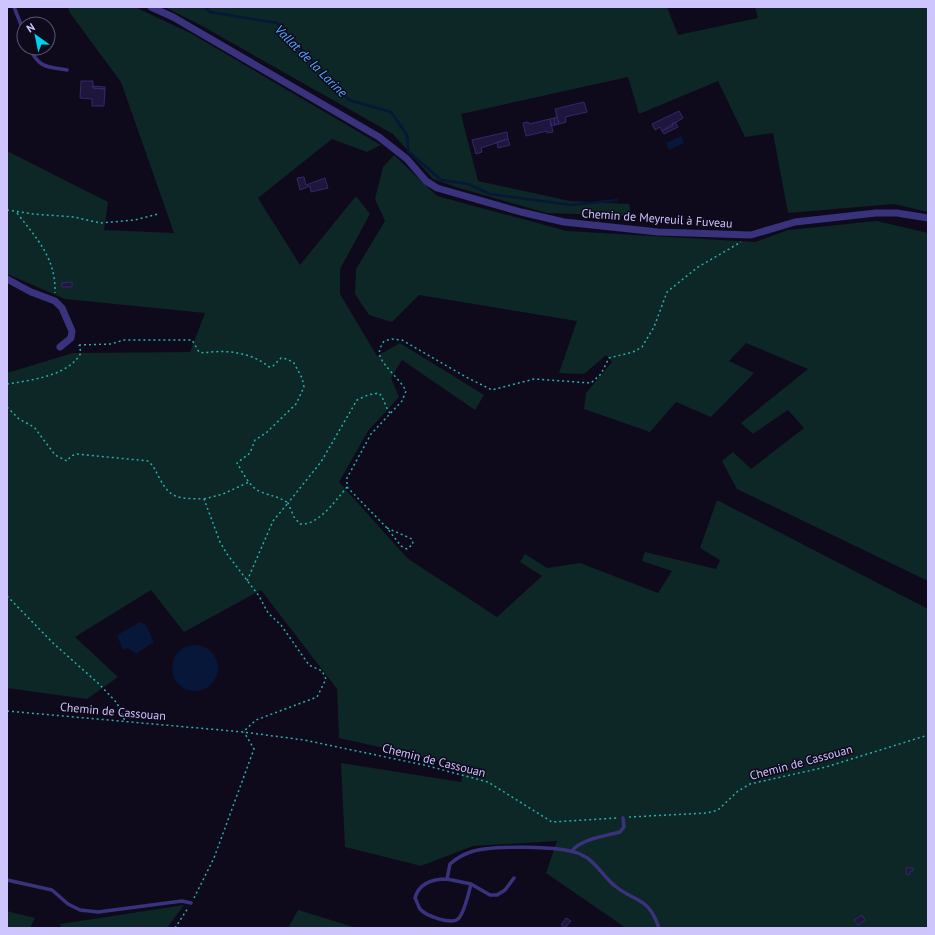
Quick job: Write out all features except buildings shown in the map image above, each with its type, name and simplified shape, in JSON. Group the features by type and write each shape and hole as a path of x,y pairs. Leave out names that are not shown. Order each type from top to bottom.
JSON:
{"street":[{"name":"Chemin de Meyreuil à Fuveau","path":"151,7 173,17 379,137 407,159 426,181 438,188 521,212 564,222 658,232 751,235 795,222 854,214 897,213 928,218"},
{"path":"7,279 31,292 56,301 62,308 72,331 71,338 60,346"}],"lane":[{"path":"35,56 38,62 48,67 67,70"},
{"path":"572,851 576,846 583,843 620,832 624,827 623,818"},
{"path":"447,879 450,864 469,852 498,847 572,851 590,859 615,886 644,902 656,919 659,928"},
{"path":"471,884 459,919 453,922 431,917 421,910 415,898 417,890 436,879 447,879 471,884 490,895 497,895 505,890 514,878"},
{"path":"7,880 52,890 68,904 80,910 98,912 182,901 191,903"}],"path":[{"path":"7,210 74,217 100,223 135,220 158,214"},
{"path":"16,212 46,253 52,266 56,281 56,301"},
{"path":"79,345 111,344 124,340 192,340 199,352 248,354 264,362 269,367 273,366 281,358 287,359 294,363 302,378 304,387 296,404 266,433 256,440 250,453 238,463 249,482 260,492 284,499 288,503 294,517 300,524 306,525 318,518 347,487 347,478 370,434 402,401 406,391 402,382 380,357 380,349 384,341 392,339 402,340 466,377 492,390 534,379 591,383 601,374 609,358 633,352 642,347 654,327 668,292 698,267 739,244 751,235"},
{"path":"7,384 64,370 77,361 81,353 79,345 71,338"},
{"path":"248,581 273,521 321,462 357,400 368,395 379,393 384,398 385,407 390,413"},
{"path":"7,407 19,419 34,427 55,455 67,461 71,456 78,454 148,461 153,466 164,488 171,496 204,499 223,494 249,482"},
{"path":"347,487 387,528 400,546 407,549 413,544 412,539 387,528"},
{"path":"175,928 191,903 214,858 254,749 243,732 256,720 317,697 326,679 322,671 309,665 281,625 268,613 259,596 220,542 204,499"},
{"path":"7,596 52,643 99,684 117,703 125,721"},
{"name":"Chemin de Cassouan","path":"7,711 243,732 304,740 424,765 488,782 552,822 706,813 718,810 738,791 750,784 826,767 928,735"}],"green space":[{"path":"68,7 135,7 192,34 381,145 367,152 332,139 258,198 300,265 356,196 370,214 340,269 340,294 377,356 400,343 484,395 475,410 402,360 391,378 399,397 368,431 339,482 407,558 497,617 542,576 520,562 525,554 547,568 580,563 658,593 672,571 642,561 645,552 716,569 720,560 700,548 717,500 928,609 928,928 626,928 546,873 557,841 473,846 421,866 345,847 341,763 461,782 464,766 339,738 337,689 261,590 184,632 151,590 75,637 118,677 87,699 7,688 7,373 73,353 190,352 205,313 65,299 7,274 7,151 108,202 104,230 174,233 121,82 70,13"},
{"path":"165,7 667,7 678,35 758,18 755,7 928,7 928,212 894,204 788,213 773,133 745,137 718,81 639,114 628,77 461,114 478,181 570,201 629,204 632,216 547,213 433,179 393,134 202,26"},
{"path":"394,155 437,196 567,231 755,242 788,230 877,221 928,233 928,581 737,489 722,461 733,452 751,469 804,428 788,410 753,434 741,423 808,369 746,343 729,361 754,373 711,417 676,402 650,432 584,409 586,393 612,362 606,355 584,374 559,373 577,321 419,295 392,322 369,315 355,294 356,269 385,221 375,199 383,167"},
{"path":"184,905 167,928 61,928 60,924"},
{"path":"298,910 357,928 288,928"},
{"path":"7,911 35,918 30,928 7,928"}],"water":[{"path":"681,136 684,143 669,150 666,143"},
{"path":"140,622 146,625 154,642 136,654 128,648 124,650 117,637 119,634"},
{"path":"190,645 200,645 208,649 214,655 218,663 218,673 214,681 208,687 200,691 190,691 182,687 176,681 172,673 172,663 176,655 182,649"}],"waterway":[{"name":"Vallat de la Larine","path":"205,7 210,12 277,23 349,100 391,112 407,135 408,151 441,180 468,184 490,194 572,205 617,200"}]}
